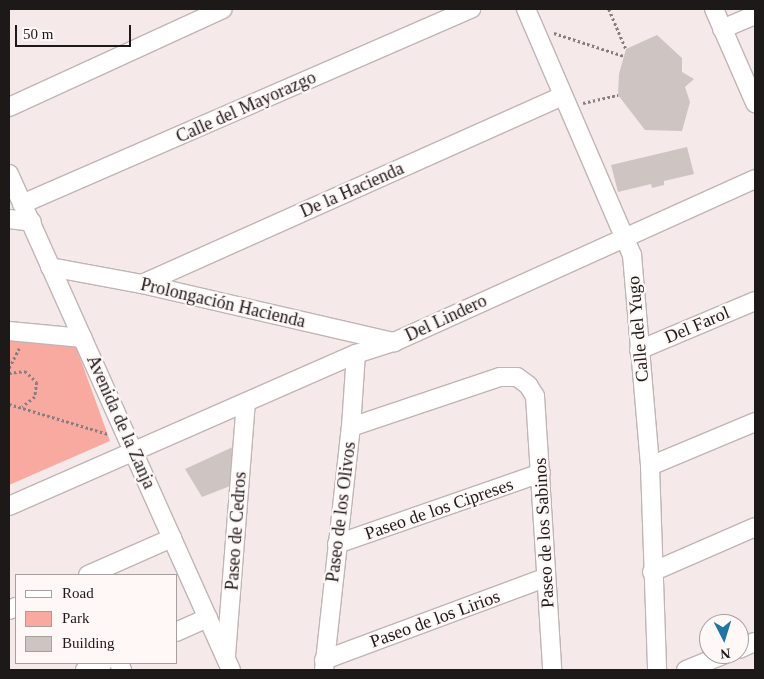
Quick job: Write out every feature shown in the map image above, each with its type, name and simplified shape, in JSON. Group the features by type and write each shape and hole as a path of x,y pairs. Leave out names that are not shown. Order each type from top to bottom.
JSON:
{"street":[{"path":"9,107 223,9"},
{"name":"Calle del Mayorazgo","path":"22,204 471,9"},
{"name":"Calle del Yugo","path":"526,9 632,255 650,466 652,572 657,670"},
{"path":"714,9 755,103"},
{"path":"722,29 755,15"},
{"name":"De la Hacienda","path":"142,284 562,96"},
{"name":"Avenida de la Zanja","path":"9,174 135,451 228,664"},
{"name":"Del Lindero","path":"9,506 356,354 394,342 624,236 755,179"},
{"path":"9,219 32,222"},
{"name":"Prolongación Hacienda","path":"50,267 142,284 394,342"},
{"name":"Del Farol","path":"640,350 755,301"},
{"path":"15,338 83,338"},
{"name":"Paseo de los Olivos","path":"324,665 351,427 356,354"},
{"name":"Paseo de los Sabinos","path":"351,427 500,377 517,377 535,396 552,670"},
{"name":"Paseo de Cedros","path":"228,664 246,403"},
{"path":"650,466 755,422"},
{"name":"Paseo de los Cipreses","path":"337,544 541,473"},
{"path":"652,572 755,527"},
{"path":"90,574 172,538"},
{"name":"Paseo de los Lirios","path":"324,665 546,578"},
{"path":"178,631 208,618"},
{"path":"85,670 100,664"},
{"path":"686,670 701,664"}],"path":[{"path":"609,9 626,49"},
{"path":"547,31 624,56"},
{"path":"578,104 618,95"},
{"path":"9,368 15,338"},
{"path":"9,373 25,371 37,382 33,400 20,408"},
{"path":"9,404 108,434"}],"green space":[{"path":"9,334 74,341 110,441 9,485"}],"building":[{"path":"657,35 682,58 682,72 694,79 685,87 690,102 682,131 645,130 618,95 619,74 626,49"},
{"path":"687,147 694,174 664,181 664,185 652,188 651,184 618,192 611,165"},
{"path":"235,446 230,486 202,497 185,469"}]}
